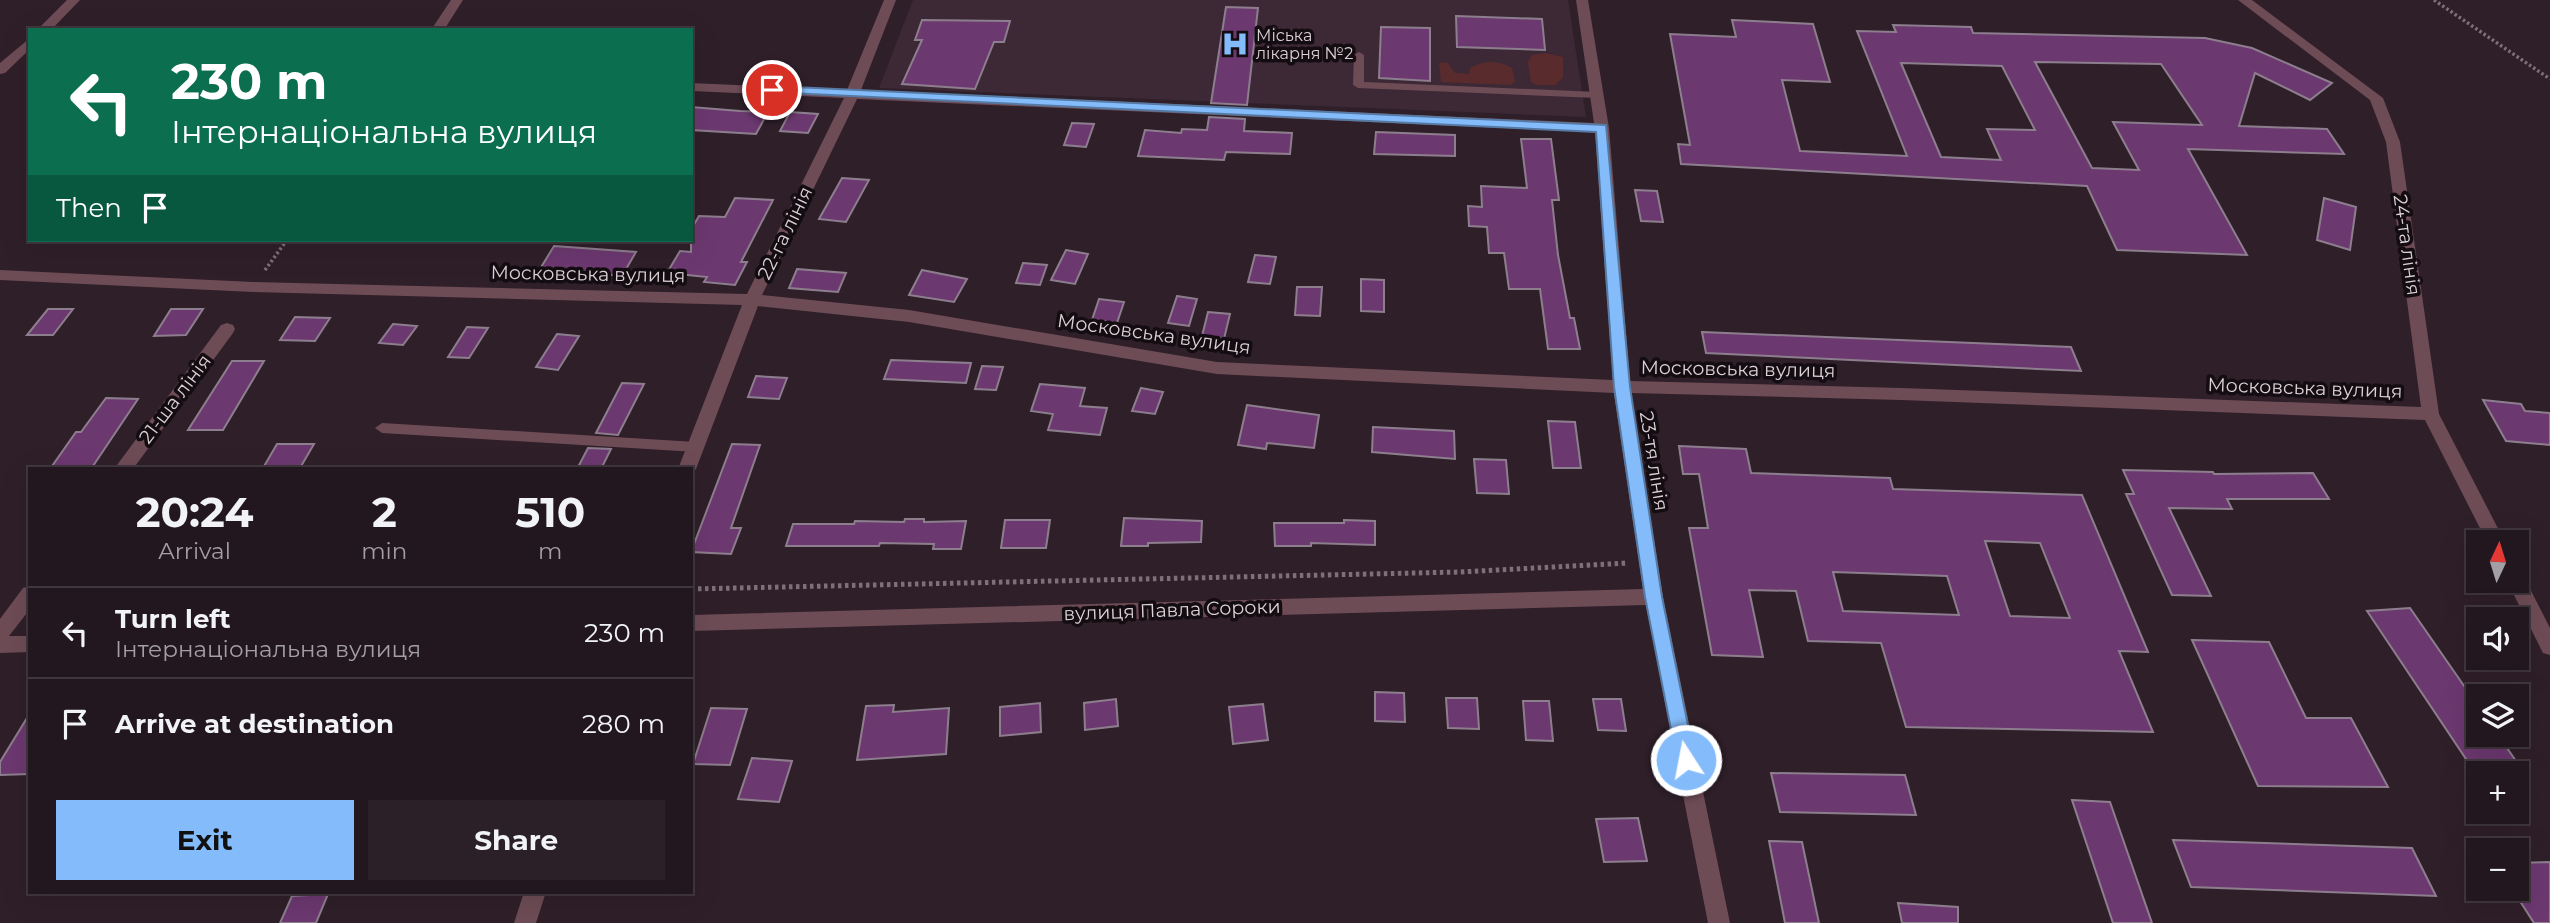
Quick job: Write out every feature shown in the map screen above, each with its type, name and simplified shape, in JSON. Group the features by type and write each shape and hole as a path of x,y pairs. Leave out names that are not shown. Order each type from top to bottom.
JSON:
{"street":[{"path":"45,28 74,0"},
{"path":"438,28 457,0"},
{"name":"22-га лінія","path":"688,467 752,300 853,93 890,0"},
{"name":"23-тя лінія","path":"1582,0 1602,128 1622,387 1654,597 1719,923"},
{"name":"24-та лінія","path":"2245,0 2376,98 2393,142 2430,414 2490,530"},
{"path":"3,64 28,44"},
{"path":"3,64 28,61"},
{"path":"693,87 1602,128"},
{"name":"Московська вулиця","path":"0,275 253,287 752,300 909,316 1217,369 1622,387 1900,394 2430,414"},
{"name":"21-ша лінія","path":"124,467 227,329"},
{"path":"2522,593 2550,647"},
{"path":"0,634 28,597"},
{"name":"вулиця Павла Сороки","path":"693,622 1654,597"},
{"path":"0,645 28,644"},
{"path":"525,923 534,894"}],"lane":[{"path":"1360,55 1358,85 1597,95"},
{"path":"382,428 696,447"}],"path":[{"path":"2434,0 2550,79"},
{"path":"276,256 286,242"},
{"path":"693,589 1460,572 1649,562"}],"shaded area":[{"name":"Міська лікарня №2","path":"913,0 1568,0 1586,117 879,88"},
{"path":"1545,53 1563,57 1563,77 1556,85 1537,85 1531,82 1528,62 1532,55"},
{"path":"1447,62 1455,73 1469,74 1470,68 1480,63 1502,64 1512,68 1515,81 1511,85 1441,82 1439,63"}],"building":[{"path":"1226,7 1258,8 1247,105 1211,103"},
{"path":"1456,16 1542,19 1545,50 1457,47"},
{"path":"922,20 1010,21 1004,42 994,42 975,89 902,84 922,40 915,40"},
{"path":"1732,20 1813,24 1830,82 1782,80 1800,151 1907,156 1857,31 1896,32 1893,25 1971,27 1973,33 2205,38 2252,48 2332,83 2310,100 2255,73 2239,126 2327,129 2344,154 2188,149 2247,255 2117,250 2087,186 1681,164 1678,144 1690,145 1670,34 1736,37","holes":["2035,62 2161,64 2202,125 2113,122 2139,170 2092,168","1901,63 2002,66 2035,130 1987,129 2001,160 1941,157"]},
{"path":"1381,27 1430,28 1430,81 1379,78"},
{"path":"693,107 768,112 756,134 693,130"},
{"path":"790,112 818,114 808,133 780,131"},
{"path":"1209,117 1245,119 1244,131 1292,133 1290,154 1226,152 1224,160 1138,156 1145,130 1181,133 1182,129 1207,130"},
{"path":"1072,123 1094,124 1086,147 1064,145"},
{"path":"1376,132 1455,135 1455,156 1374,154"},
{"path":"1521,139 1551,139 1559,200 1552,200 1558,255 1570,318 1574,318 1580,349 1548,349 1540,289 1509,289 1504,253 1489,253 1487,227 1469,226 1468,206 1482,207 1481,186 1527,188"},
{"path":"842,178 869,180 846,222 819,219"},
{"path":"1635,190 1657,191 1663,222 1641,221"},
{"path":"735,198 773,200 741,262 747,262 735,285 704,282 707,277 667,273 680,251 691,252 693,226 699,216 725,217"},
{"path":"2324,198 2356,207 2350,250 2317,240"},
{"path":"554,246 636,252 622,276 540,269"},
{"path":"1066,250 1088,254 1075,284 1051,280"},
{"path":"1255,255 1276,257 1270,284 1248,282"},
{"path":"1023,263 1047,265 1040,285 1016,283"},
{"path":"797,269 846,273 838,292 789,288"},
{"path":"922,270 967,279 954,302 909,295"},
{"path":"1361,279 1384,280 1384,312 1361,311"},
{"path":"1297,287 1322,287 1320,316 1295,315"},
{"path":"1177,296 1197,299 1189,326 1168,323"},
{"path":"1099,299 1124,302 1117,323 1092,320"},
{"path":"48,309 73,309 53,335 27,335"},
{"path":"171,309 203,309 186,335 154,336"},
{"path":"1208,312 1230,314 1224,339 1202,336"},
{"path":"295,317 330,318 315,341 280,340"},
{"path":"393,324 417,326 403,345 379,343"},
{"path":"467,327 488,328 469,358 448,357"},
{"path":"1702,332 2071,347 2081,371 1706,353"},
{"path":"557,334 579,336 558,370 536,367"},
{"path":"891,360 971,363 966,383 884,379"},
{"path":"232,361 264,361 223,430 188,430"},
{"path":"982,366 1003,367 996,390 975,389"},
{"path":"756,376 787,378 779,399 748,397"},
{"path":"622,383 644,384 618,435 596,433"},
{"path":"1040,384 1085,388 1080,406 1107,408 1100,435 1048,430 1053,414 1031,411"},
{"path":"1141,388 1163,392 1155,414 1132,411"},
{"path":"106,398 138,399 92,467 51,467 76,432 81,432"},
{"path":"2483,400 2521,404 2525,411 2550,413 2550,445 2506,441"},
{"path":"1247,405 1319,415 1314,448 1267,443 1266,449 1238,445"},
{"path":"1548,421 1575,422 1581,468 1553,468"},
{"path":"1373,427 1454,431 1455,459 1372,452"},
{"path":"277,444 314,444 301,467 264,467"},
{"path":"732,444 760,445 731,528 741,528 731,554 693,552"},
{"path":"1679,446 1746,449 1751,473 1890,478 1893,489 2082,495 2148,652 2119,651 2153,732 1906,727 1881,643 1808,641 1796,591 1749,590 1763,657 1712,655 1689,528 1708,528 1699,474 1683,474","holes":["1985,541 2040,543 2070,618 2010,616","1833,572 1947,576 1959,615 1843,611"]},
{"path":"588,448 611,449 602,467 578,467"},
{"path":"1474,459 1506,460 1509,494 1477,493"},
{"path":"2123,470 2214,474 2313,473 2329,499 2227,499 2232,509 2169,508 2211,596 2172,595 2126,494 2134,494"},
{"path":"1124,518 1202,521 1201,542 1121,546"},
{"path":"905,519 924,519 924,522 966,521 961,549 933,549 934,544 880,543 879,546 786,546 793,524 904,522"},
{"path":"1005,520 1050,520 1046,548 1001,548"},
{"path":"1344,520 1375,521 1375,545 1311,543 1311,546 1275,546 1274,523 1344,523"},
{"path":"2410,608 2466,689 2466,747 2506,747 2516,761 2467,761 2367,611"},
{"path":"2192,640 2269,642 2306,718 2351,718 2388,787 2258,786"},
{"path":"1375,692 1404,693 1405,722 1375,721"},
{"path":"1446,698 1477,698 1479,729 1448,728"},
{"path":"1116,699 1118,726 1085,730 1084,703"},
{"path":"1593,699 1621,699 1626,731 1598,730"},
{"path":"1523,701 1549,701 1553,741 1526,740"},
{"path":"1040,703 1041,732 1000,736 1000,707"},
{"path":"1263,704 1268,740 1233,744 1229,707"},
{"path":"894,705 893,712 949,708 946,754 857,760 866,706"},
{"path":"711,708 747,709 730,765 693,764"},
{"path":"28,716 28,774 0,775 0,762"},
{"path":"752,758 792,761 779,802 738,799"},
{"path":"1771,773 1905,775 1916,815 1780,812"},
{"path":"2072,800 2110,802 2152,923 2113,923"},
{"path":"1638,818 1647,861 1604,862 1596,819"},
{"path":"2173,840 2412,848 2436,896 2191,887"},
{"path":"1769,841 1802,842 1819,923 1785,923"},
{"path":"2550,862 2550,923 2534,923 2520,901 2529,901 2529,863"},
{"path":"328,894 316,923 280,923 292,896"},
{"path":"1898,903 1958,907 1958,923 1902,923"}],"place":[{"name":"Міська лікарня №2","path":"1235,44"}],"route":[{"path":"772,90 1602,128 1622,387 1654,597 1686,760"}]}
